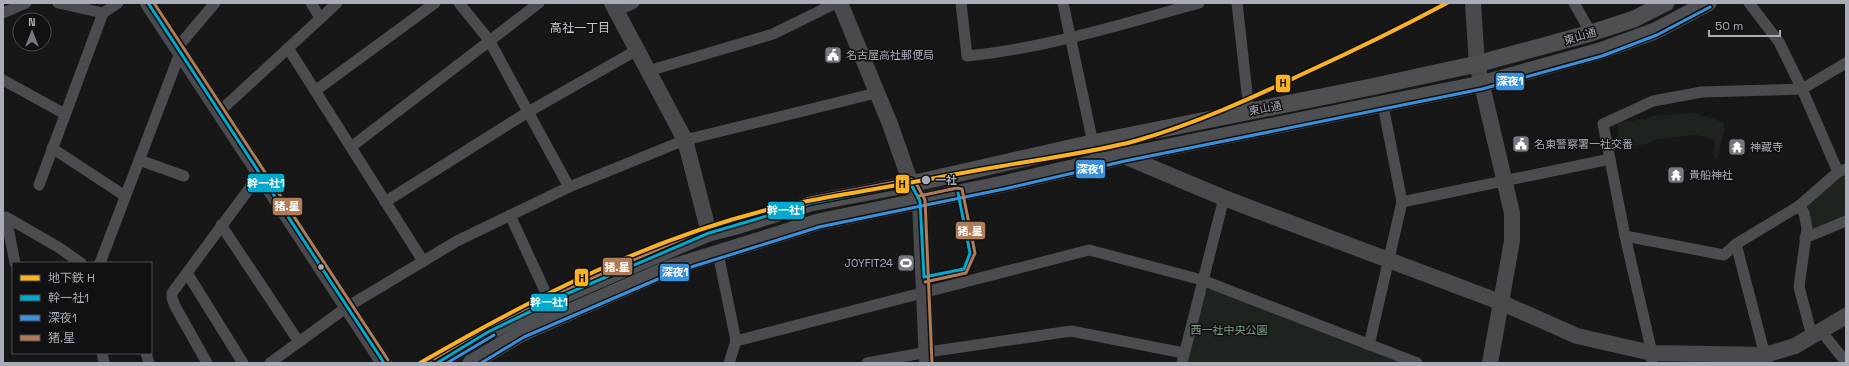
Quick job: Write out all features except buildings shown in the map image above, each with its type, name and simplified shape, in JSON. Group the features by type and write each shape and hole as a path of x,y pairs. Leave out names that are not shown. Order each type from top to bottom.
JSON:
{"main road":[{"name":"東山通","path":"437,363 488,332 550,302 709,233 811,203 911,184 1092,143 1371,87 1477,64 1591,33 1634,19 1666,3"},
{"name":"東山通","path":"480,361 522,333 670,268 818,222 1124,156 1383,105 1481,84 1600,51 1655,31 1708,3"}],"street":[{"path":"3,13 26,3"},
{"path":"58,3 103,13"},
{"path":"39,185 103,13 118,3"},
{"path":"148,3 384,363"},
{"path":"100,262 179,50 215,3"},
{"path":"310,3 320,18"},
{"path":"220,112 337,3"},
{"path":"315,91 435,3"},
{"path":"459,3 489,40 569,187"},
{"path":"350,147 539,3"},
{"path":"634,3 615,7 685,140 709,233"},
{"path":"648,71 773,34 836,3"},
{"path":"840,3 890,124 911,184 920,201 927,357"},
{"path":"961,3 967,56 986,54 1070,38 1199,3"},
{"path":"1063,3 1097,162"},
{"path":"1237,3 1249,111"},
{"path":"1473,3 1477,64 1512,214 1512,241 1490,363"},
{"path":"1574,3 1591,33"},
{"path":"1625,236 1724,254 1736,244 1799,206 1842,170 1779,42 1749,3"},
{"path":"288,48 423,261"},
{"path":"385,202 528,112 637,50"},
{"path":"1652,358 1625,236 1603,124 1653,101 1702,92 1802,88 1846,63"},
{"path":"3,80 65,114"},
{"path":"270,363 347,307 457,240 569,187 685,140 876,93"},
{"path":"1369,345 1390,262 1402,202 1383,105"},
{"path":"52,148 125,196"},
{"path":"1124,156 1224,198 1390,262 1500,302 1577,336 1652,358 1766,359 1795,346 1846,316"},
{"path":"1402,202 1610,159"},
{"path":"139,160 184,176"},
{"path":"207,363 172,298 172,293 260,174"},
{"path":"867,363 927,357 1071,331 1183,358 1224,198"},
{"path":"1799,206 1804,213 1807,228 1799,287 1817,333 1846,362"},
{"path":"510,215 550,302"},
{"path":"5,216 15,262"},
{"path":"5,216 58,247 80,262"},
{"path":"1805,238 1846,221"},
{"path":"221,225 299,342"},
{"path":"1736,244 1766,359"},
{"path":"736,341 1089,250 1202,280 1414,362"},
{"path":"718,253 736,341 728,363"},
{"path":"187,273 243,363"}],"green space":[{"path":"1694,113 1723,122 1725,129 1717,158 1714,158 1715,140 1696,135 1657,139 1646,144 1619,148 1618,123 1645,119 1653,116"},
{"path":"1846,173 1846,216 1818,229 1811,229 1806,206 1840,175"},
{"name":"西一社中央公園","path":"1211,288 1407,363 1187,363 1205,292"}],"metro line":[{"name":"H","path":"420,363 551,292 642,251 688,234 783,206 1097,150 1135,141 1179,127 1266,91 1361,47 1447,3"}],"transit line":[{"name":"幹一社1","path":"148,3 384,363"},
{"name":"猪.星","path":"154,3 388,360"},
{"name":"深夜1","path":"481,363 524,337 672,273 819,227 1004,189 1125,161 1482,89 1602,56 1657,35 1710,7"},
{"name":"猪.星","path":"434,359 486,328 562,291 707,228 810,198 911,179 915,181 925,200 932,363"},
{"name":"幹一社1","path":"911,184 920,201 924,277"},
{"name":"幹一社1","path":"437,363 488,332 564,295 709,233 811,203 911,184"},
{"name":"猪.星","path":"919,196 957,188 962,189 975,253 966,273 925,282"},
{"name":"幹一社1","path":"924,277 964,269 970,253 958,193"},
{"name":"深夜1","path":"447,363 494,335"}],"place":[{"name":"名古屋高社郵便局","path":"833,55"},
{"name":"名東警察署一社交番","path":"1521,144"},
{"name":"神藏寺","path":"1737,147"},
{"name":"貴船神社","path":"1676,175"},
{"name":"一社","path":"926,180"},
{"name":"JOYFIT24","path":"906,263"}],"district":[{"name":"高社一丁目","path":"580,28"}]}
